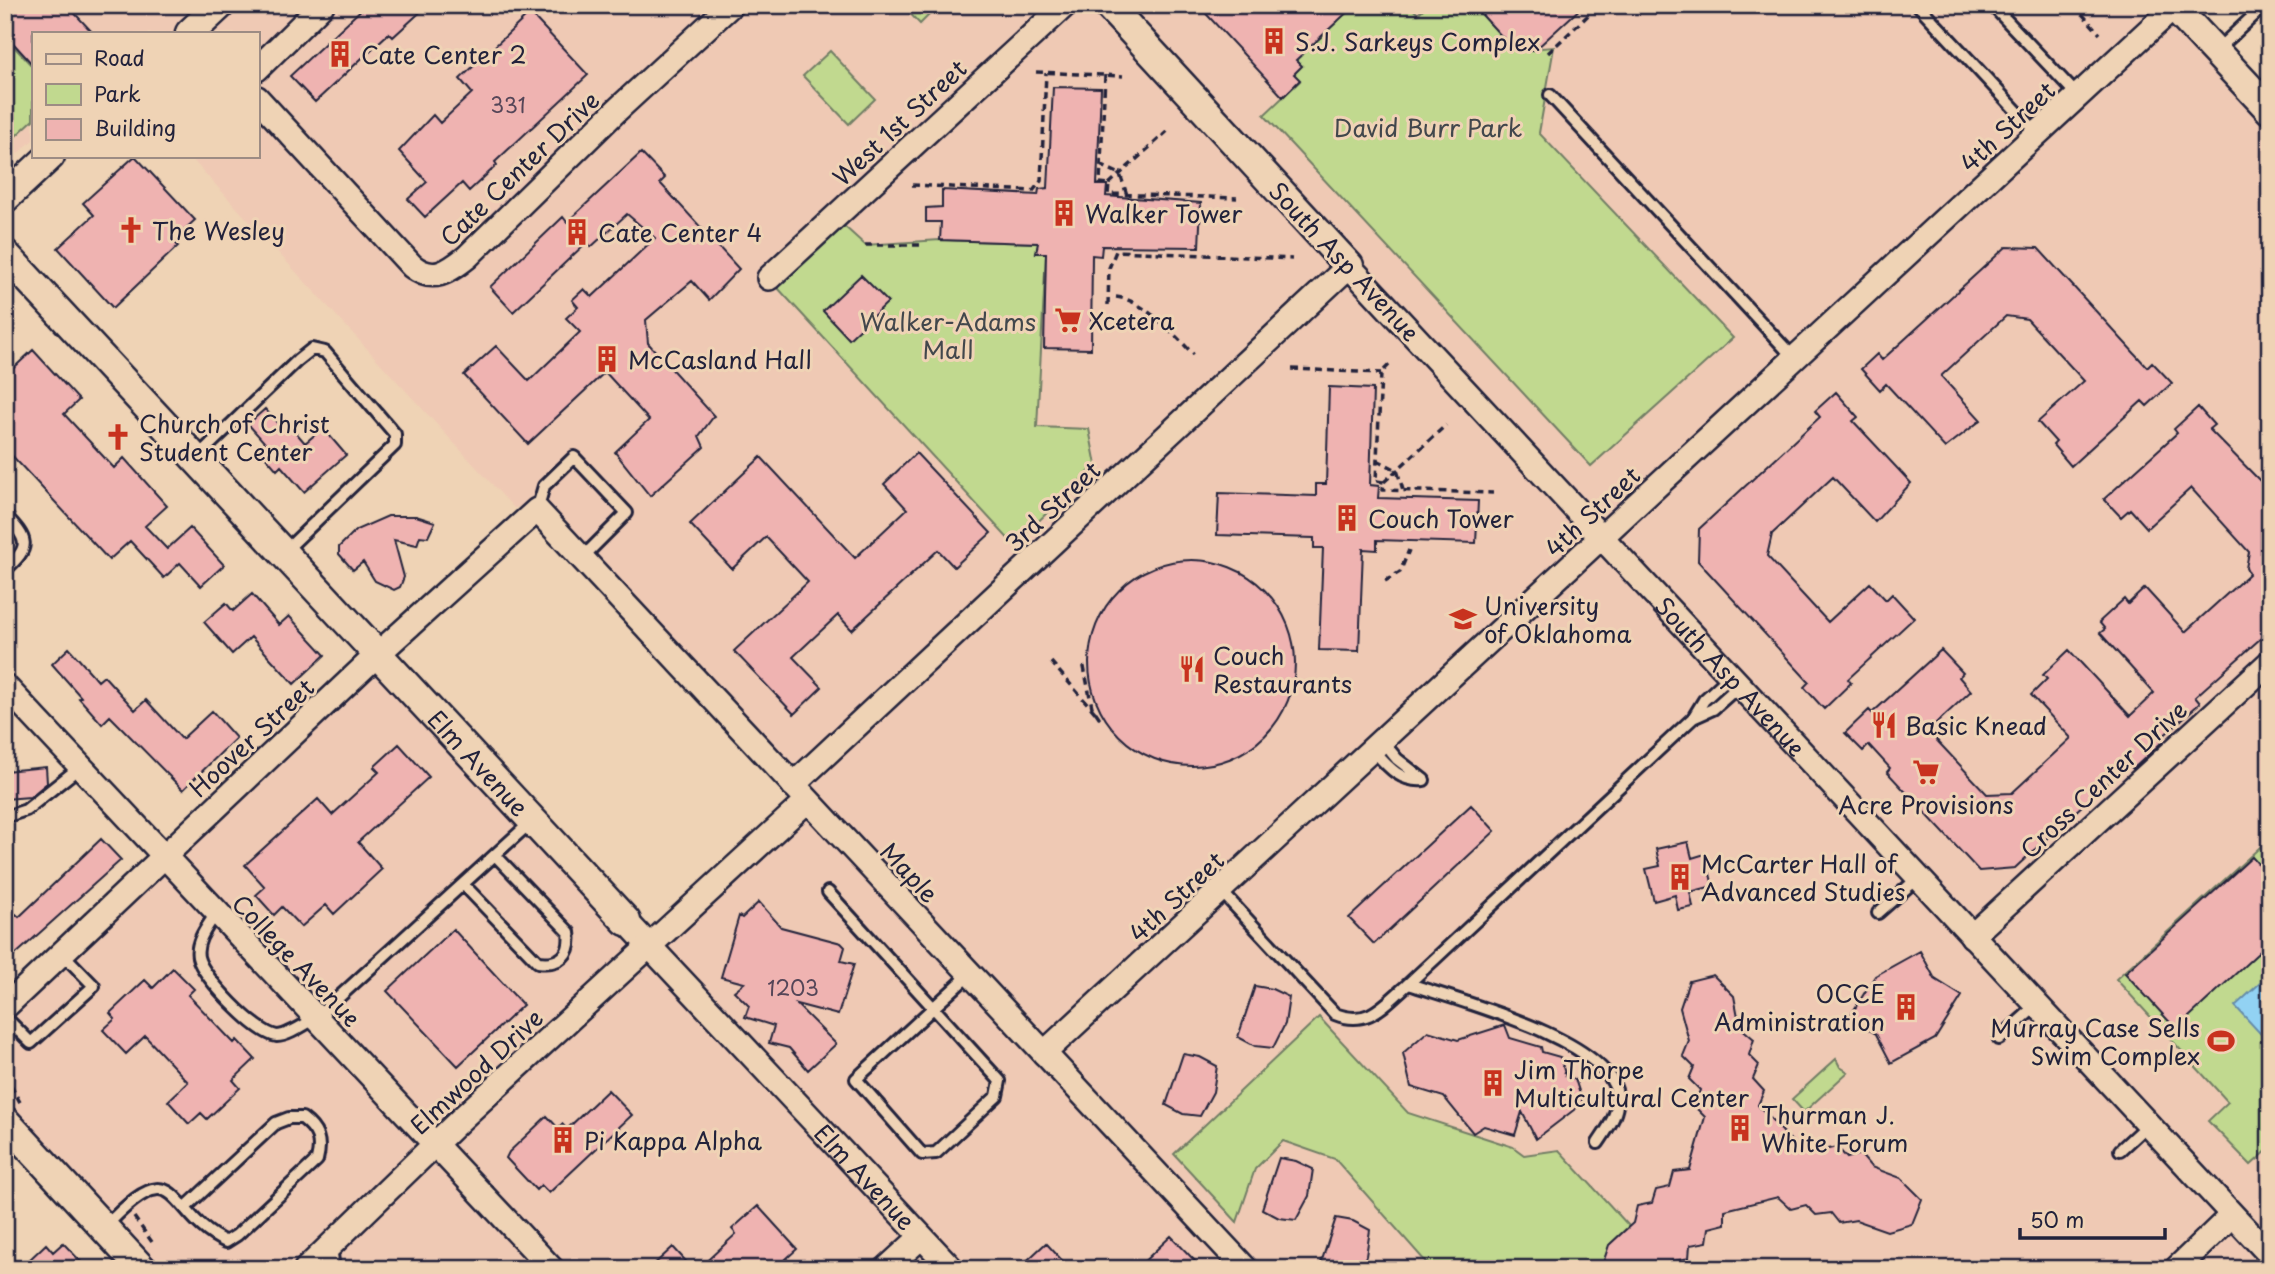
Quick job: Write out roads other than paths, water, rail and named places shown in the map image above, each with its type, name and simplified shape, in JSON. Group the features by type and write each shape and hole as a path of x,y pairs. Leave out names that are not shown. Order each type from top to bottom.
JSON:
{"street":[{"path":"191,32 220,5"},
{"path":"259,67 322,5"},
{"name":"Cate Center Drive","path":"259,100 412,266 421,274 437,276 448,272 467,257 617,110 731,5"},
{"name":"West 1st Street","path":"769,278 1065,5"},
{"name":"South Asp Avenue","path":"1108,5 2270,1256"},
{"path":"2173,6 2270,110"},
{"name":"4th Street","path":"1044,1053 2173,6"},
{"path":"5,198 48,158"},
{"name":"Elm Avenue","path":"5,254 952,1269"},
{"name":"3rd Street","path":"684,914 800,793 1349,266"},
{"name":"Maple","path":"537,510 1246,1269"},
{"name":"Hoover Street","path":"5,1007 379,653 537,510"},
{"name":"Cross Center Drive","path":"1972,936 2270,662"},
{"name":"College Avenue","path":"5,686 552,1269"},
{"name":"Elmwood Drive","path":"306,1269 436,1144 684,914"},
{"path":"5,1121 142,1269"},
{"path":"2176,1269 2231,1216"},
{"path":"886,1269 920,1237"},
{"path":"2257,1269 2270,1256"}],"lane":[{"path":"1918,5 2038,134"},
{"path":"1992,5 2078,96"},
{"path":"2216,51 2265,5"},
{"path":"1550,95 1795,359"},
{"path":"196,458 297,361 312,349 324,352 395,435 395,445 285,552"},
{"path":"537,510 544,486 574,457 628,513 582,558"},
{"path":"5,515 22,534 25,543 20,557 5,570"},
{"path":"1221,891 1335,1014 1349,1020 1364,1018 1409,984 1693,718 1704,700 1735,680"},
{"path":"5,817 35,804 80,768"},
{"path":"216,913 201,936 198,957 208,975 225,995 263,1033 279,1036 316,1018 532,821"},
{"path":"463,884 538,962 552,964 566,956 571,946 569,932 495,855"},
{"path":"1878,913 1918,878"},
{"path":"828,892 933,1008 1000,1081 997,1096 936,1153 922,1154 856,1079 933,1008 970,974"},
{"path":"5,1017 31,1043 94,986 62,953"},
{"path":"1409,984 1541,1030 1580,1050 1610,1079 1617,1096 1617,1109 1598,1143"},
{"path":"1999,1039 2036,1006"},
{"path":"104,1227 134,1197 148,1190 162,1189 174,1195 186,1207 217,1237 226,1242 237,1236 317,1160 321,1144 317,1133 302,1118 289,1118 276,1123 186,1207"},
{"path":"2120,1150 2147,1125"},
{"path":"331,1245 334,1269"}],"water":[{"path":"2270,974 2270,1044 2235,1006"}],"place":[{"name":"S.J. Sarkeys Complex","path":"1274,41"},
{"name":"Cate Center 2","path":"340,54"},
{"name":"Walker Tower","path":"1064,213"},
{"name":"The Wesley","path":"131,230"},
{"name":"Cate Center 4","path":"577,232"},
{"name":"Xcetera","path":"1068,320"},
{"name":"McCasland Hall","path":"607,359"},
{"name":"Church of Christ Student Center","path":"118,437"},
{"name":"Couch Tower","path":"1347,518"},
{"name":"University of Oklahoma","path":"1463,619"},
{"name":"Couch Restaurants","path":"1192,669"},
{"name":"Basic Knead","path":"1884,725"},
{"name":"Acre Provisions","path":"1926,772"},
{"name":"McCarter Hall of Advanced Studies","path":"1680,877"},
{"name":"OCCE Administration","path":"1906,1007"},
{"name":"Murray Case Sells Swim Complex","path":"2221,1041"},
{"name":"Jim Thorpe Multicultural Center","path":"1493,1083"},
{"name":"Thurman J. White Forum","path":"1740,1128"},
{"name":"Pi Kappa Alpha","path":"563,1140"}],"park label":[{"name":"David Burr Park","path":"1428,127"},
{"name":"Walker-Adams Mall","path":"948,335"}]}
